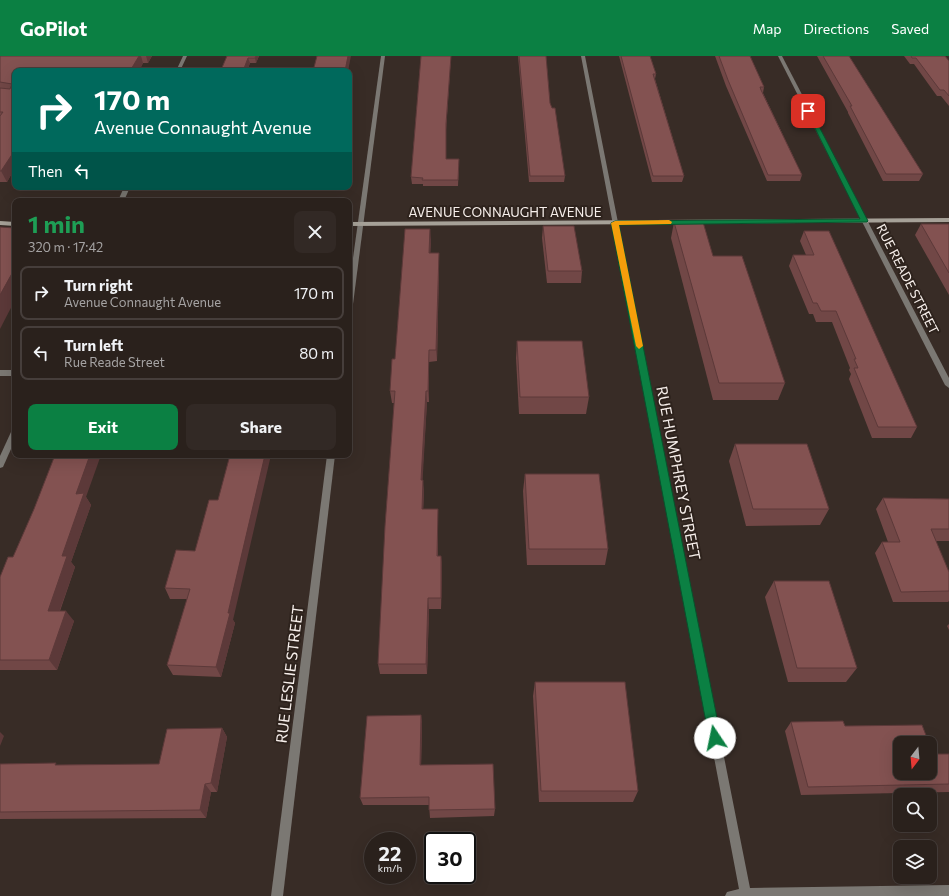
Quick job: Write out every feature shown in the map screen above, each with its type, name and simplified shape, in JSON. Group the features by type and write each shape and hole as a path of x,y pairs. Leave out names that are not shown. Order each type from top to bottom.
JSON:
{"street":[{"path":"179,68 185,56"},
{"path":"352,288 383,56"},
{"name":"RUE HUMPHREY STREET","path":"583,56 745,895"},
{"name":"RUE READE STREET","path":"780,56 949,385"},
{"name":"AVENUE CONNAUGHT AVENUE","path":"352,224 949,220"},
{"path":"0,224 12,224"},
{"path":"0,373 12,373"},
{"path":"0,465 12,439"},
{"name":"RUE LESLIE STREET","path":"277,896 331,458"},
{"path":"731,896 949,891"}],"building":[{"path":"0,56 139,56 132,68 12,68 12,84 0,82"},
{"path":"227,56 256,56 255,58 248,58 244,68 222,68"},
{"path":"317,56 348,56 346,68 314,68"},
{"path":"421,56 451,56 446,124 446,159 459,159 458,180 422,180 423,178 411,177"},
{"path":"519,56 546,56 550,103 552,108 555,108 565,176 530,176"},
{"path":"621,56 650,56 656,74 653,74 684,176 653,176"},
{"path":"719,56 750,56 764,87 760,87 761,90 802,175 768,175"},
{"path":"823,56 849,56 923,174 886,174 850,106 852,106"},
{"path":"911,56 945,56 949,61 949,96 944,90 940,90 916,58 912,58"},
{"path":"12,84 12,154 0,171 0,116 3,112 0,112 0,88 10,89"},
{"path":"674,222 703,222 713,256 742,256 785,383 719,383"},
{"path":"921,224 949,224 949,273"},
{"path":"543,226 574,226 582,271 548,271"},
{"path":"0,227 12,228 12,273 0,295"},
{"path":"405,229 430,229 429,253 439,253 436,350 429,350 428,391 426,391 421,480 423,480 422,509 438,509 437,556 441,556 441,598 428,598 426,664 378,664 385,526 395,391 390,391 392,359 395,359"},
{"path":"804,231 829,231 917,427 878,427 854,368 858,368 854,359 856,359 836,311 821,311 817,303 813,303 793,255 814,255"},
{"path":"517,341 582,341 589,397 520,397"},
{"path":"735,444 807,444 829,509 753,509"},
{"path":"54,458 89,458 76,494 84,493 62,556 67,556 48,611 66,611 49,660 0,660 0,577 8,557 13,557"},
{"path":"229,458 264,458 228,613 230,613 216,667 167,665 190,589 165,588 176,550 195,551 209,500 218,500"},
{"path":"525,474 599,474 608,549 529,549"},
{"path":"883,498 949,499 949,529 931,529 949,572 949,591 901,592 882,542 900,542"},
{"path":"774,581 829,581 857,668 797,668"},
{"path":"535,682 625,682 638,791 541,791"},
{"path":"421,715 420,765 493,764 495,809 429,810 429,797 360,798 367,716"},
{"path":"843,721 845,726 922,725 926,736 893,736 893,780 937,780 937,754 949,754 949,784 808,787 791,722"},
{"path":"222,728 211,783 205,784 200,810 0,812 0,764 159,764 167,729"}],"slow traffic":[{"path":"639,346 615,223 669,222"}],"route":[{"path":"715,738 615,223 864,221 808,111"}]}
